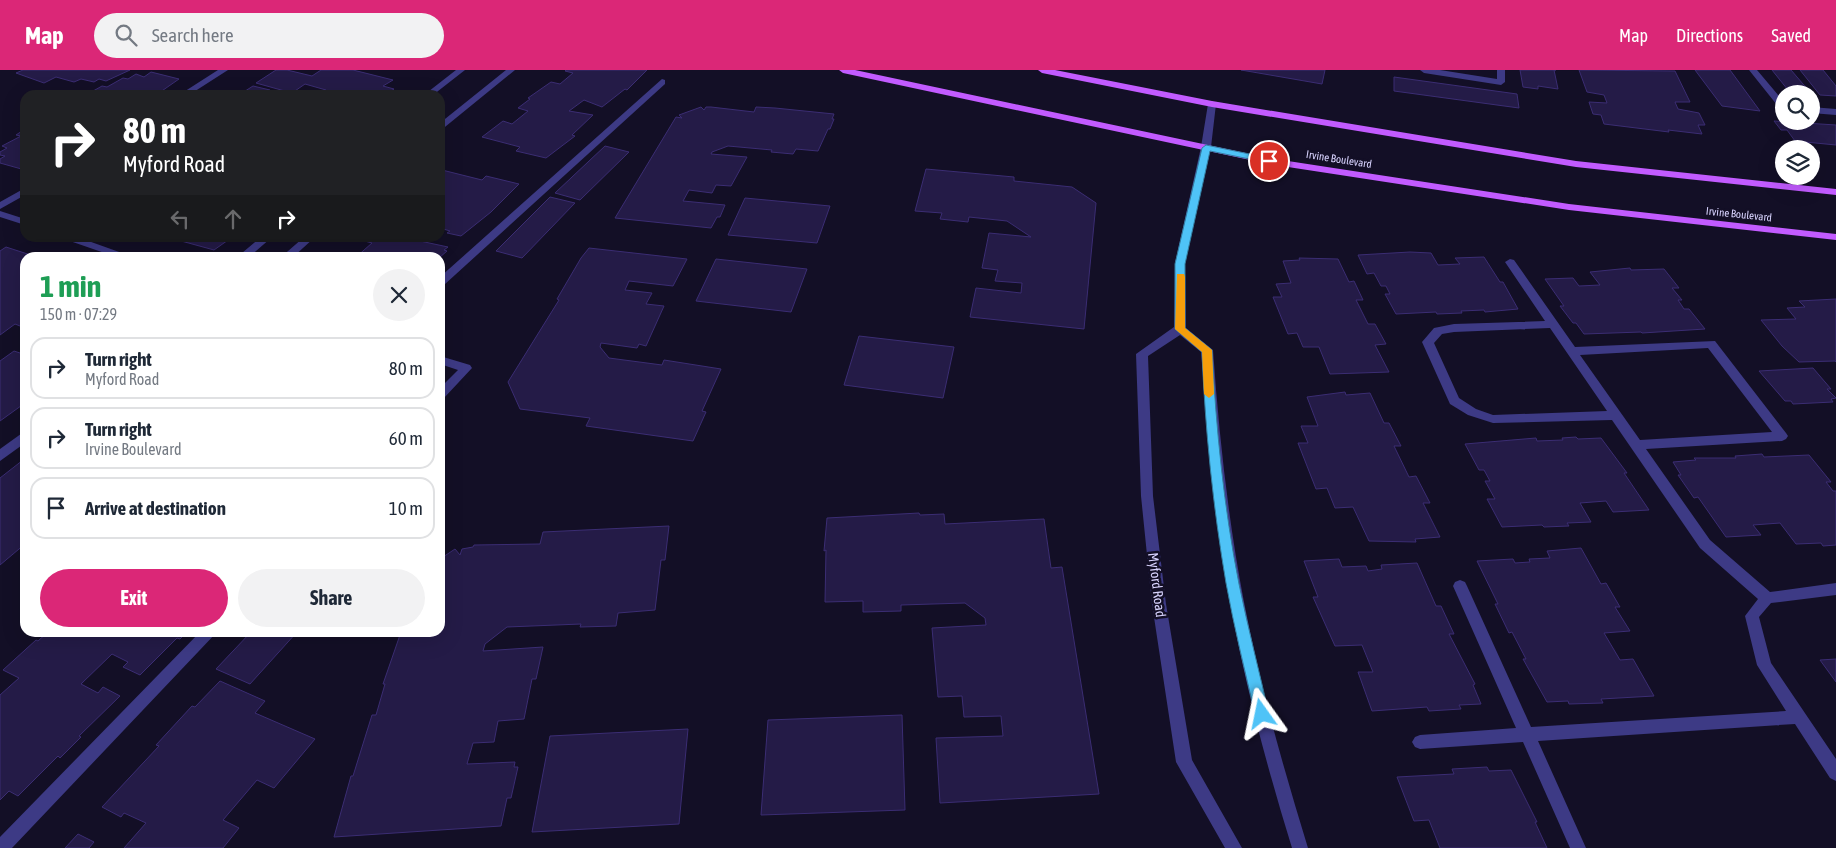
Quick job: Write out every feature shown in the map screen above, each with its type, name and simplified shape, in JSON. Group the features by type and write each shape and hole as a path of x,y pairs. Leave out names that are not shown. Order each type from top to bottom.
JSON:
{"main road":[{"name":"Irvine Boulevard","path":"843,70 1269,161 1569,207 1836,237"},
{"path":"1042,70 1212,104 1576,164 1836,192"}],"street":[{"path":"191,90 224,70"},
{"path":"434,90 460,70"},
{"path":"445,124 511,70"},
{"path":"1424,70 1501,82 1501,70"},
{"path":"1753,70 1775,97"},
{"path":"445,278 662,82"},
{"path":"1212,104 1206,148 1180,264 1180,329 1207,350 1210,412 1224,529 1233,584 1262,714 1285,801 1300,848"},
{"path":"1820,111 1836,112"},
{"path":"0,206 20,194"},
{"path":"0,214 20,220"},
{"path":"83,242 114,252"},
{"path":"248,252 261,242"},
{"path":"292,252 304,242"},
{"path":"1510,262 1705,544 1767,598"},
{"path":"1553,324 1454,328 1438,331 1428,342 1454,401 1472,412 1493,419 1616,415"},
{"name":"Myford Road","path":"1180,329 1142,354 1147,496 1159,604 1184,762 1234,848"},
{"path":"1572,351 1711,344 1782,436 1637,445"},
{"path":"445,362 466,368 445,390"},
{"path":"0,456 20,440"},
{"path":"1460,586 1578,848"},
{"path":"1836,589 1767,598 1752,616 1764,665 1836,773"},
{"path":"1,848 205,637"},
{"path":"1420,742 1799,717"}],"building":[{"path":"23,70 130,70 106,81 99,79 94,82 81,79 74,82 56,77 44,83 16,73"},
{"path":"276,70 287,70 312,76 321,70 353,70 393,80 383,86 394,89 326,90 305,84 296,90 281,90 256,83"},
{"path":"566,70 647,70 627,90 625,89 602,107 584,100 569,111 593,115 572,135 575,136 546,158 516,151 520,147 482,137 503,121 512,124 528,111 518,108 530,99 528,98 551,82 560,84 573,73"},
{"path":"1241,70 1325,70 1322,84"},
{"path":"1520,70 1554,70 1558,89 1538,86 1538,89 1523,87"},
{"path":"1579,70 1675,71 1690,102 1675,102 1678,109 1699,113 1705,125 1698,125 1702,134 1604,124 1601,115 1593,114 1589,102 1607,103 1604,95 1587,92"},
{"path":"1695,70 1730,70 1760,111 1722,106"},
{"path":"1772,70 1791,70 1804,85 1784,85"},
{"path":"1800,70 1823,70 1836,86 1836,96 1820,95 1820,85 1812,85"},
{"path":"151,72 179,79 163,90 95,90 102,86 107,87 123,78 128,79 136,74 144,77"},
{"path":"1394,77 1517,94 1519,108 1394,91"},
{"path":"253,86 270,90 247,90"},
{"path":"701,107 704,110 706,107 711,107 754,112 756,107 775,108 834,114 832,119 834,119 818,151 796,149 793,154 728,146 712,152 711,154 747,157 731,186 716,185 712,193 689,190 683,201 725,205 720,217 717,217 711,228 615,218 676,117 682,118 679,115"},
{"path":"1820,124 1836,125 1836,145 1820,143 1820,140 1794,140 1787,130 1820,130"},
{"path":"20,137 20,169 0,163 0,159 5,156 0,155 0,152 7,148 2,146"},
{"path":"605,146 629,152 580,200 555,193"},
{"path":"926,169 1014,177 1014,181 1072,187 1096,203 1084,329 970,317 976,288 1021,293 1022,283 995,281 998,270 982,268 989,233 1031,237 1007,221 969,217 968,222 940,219 942,213 915,211"},
{"path":"445,171 482,180 486,176 519,184 491,212 461,236 447,233 450,231 445,230"},
{"path":"550,197 575,203 522,258 496,251"},
{"path":"745,198 830,206 817,243 728,235"},
{"path":"185,242 225,242 214,250"},
{"path":"368,242 425,242 448,247 444,250 447,251 445,253 362,252 372,243"},
{"path":"6,247 21,252 20,326 15,324 0,335 0,251"},
{"path":"589,248 687,259 673,286 629,281 625,290 652,293 646,304 664,306 646,346 639,344 637,348 601,343 600,347 609,358 662,365 664,360 721,369 702,411 706,412 693,441 586,426 590,418 520,409 508,382 559,300 557,299 581,258"},
{"path":"1410,252 1431,253 1438,265 1460,264 1455,258 1484,257 1500,282 1503,282 1518,309 1485,312 1484,310 1461,311 1462,313 1396,314 1385,294 1390,294 1386,286 1381,286 1374,273 1367,274 1358,255"},
{"path":"1299,258 1338,259 1349,282 1354,281 1363,300 1356,300 1368,324 1375,324 1386,344 1375,345 1389,372 1330,374 1319,347 1303,347 1297,333 1288,334 1273,297 1282,297 1276,284 1291,283 1283,261 1300,260"},
{"path":"716,259 807,269 791,312 696,301"},
{"path":"1630,268 1631,270 1664,269 1679,288 1672,288 1682,300 1678,300 1684,309 1689,309 1705,329 1584,334 1560,306 1564,306 1545,279 1573,278 1579,286 1600,285 1590,272"},
{"path":"1836,299 1836,362 1799,362 1782,346 1761,320 1796,319 1787,308 1805,307 1799,301"},
{"path":"859,336 954,347 943,398 844,385"},
{"path":"14,351 20,353 20,407 0,421 0,361"},
{"path":"1813,368 1831,389 1827,389 1836,398 1831,399 1833,402 1793,404 1791,401 1785,401 1759,371"},
{"path":"1345,392 1346,395 1370,393 1384,423 1389,423 1401,446 1394,446 1409,477 1416,476 1430,503 1423,503 1440,537 1415,539 1416,542 1369,541 1353,507 1335,508 1327,488 1316,489 1298,443 1308,443 1301,426 1318,426 1307,397"},
{"path":"1576,437 1578,439 1601,438 1627,473 1624,473 1649,510 1613,512 1606,501 1580,503 1591,522 1567,523 1569,526 1502,527 1487,499 1495,499 1485,481 1490,481 1484,470 1479,470 1465,444 1536,438 1537,441 1563,440 1562,438"},
{"path":"1762,454 1764,457 1809,455 1831,482 1826,482 1833,491 1836,491 1836,545 1823,546 1821,543 1796,544 1780,523 1753,525 1761,535 1726,537 1698,497 1694,498 1678,475 1681,475 1673,462 1696,460 1694,458 1736,458 1735,456"},
{"path":"20,462 20,548 0,565 0,478"},
{"path":"919,513 920,515 944,514 945,524 1044,519 1051,568 1062,567 1099,794 940,803 936,738 1003,736 1001,716 964,717 962,696 938,697 932,628 986,625 985,618 965,603 901,605 901,611 863,612 863,601 825,602 826,550 824,551 827,518"},
{"path":"669,526 665,560 661,560 655,610 618,613 616,626 580,627 581,624 507,627 485,644 483,651 543,647 536,679 532,679 524,719 498,721 494,742 473,743 467,764 515,762 514,767 518,767 511,798 507,798 501,826 334,837 351,776 353,776 372,715 376,715 385,684 383,684 399,637 445,637 445,556 455,549 460,555 462,549 473,547 474,545 540,544 543,532"},
{"path":"1581,548 1601,584 1606,583 1620,607 1615,607 1630,631 1604,633 1620,660 1633,659 1654,696 1601,699 1603,703 1569,704 1568,701 1547,702 1523,659 1526,659 1512,632 1509,633 1495,604 1498,604 1477,561 1513,559 1515,563 1530,562 1529,559 1550,558 1547,551"},
{"path":"1339,559 1342,567 1366,566 1368,571 1382,569 1381,565 1417,563 1436,606 1441,606 1454,634 1449,634 1475,684 1473,685 1481,704 1459,705 1461,709 1429,711 1427,707 1372,711 1358,672 1373,672 1362,645 1335,646 1313,597 1318,597 1304,561"},
{"path":"42,637 182,637 180,639 177,638 140,675 123,667 128,662 112,654 81,684 98,693 103,687 120,696 79,736 81,737 60,758 58,756 18,796 9,791 0,800 0,695 19,678 3,670 36,640 38,641"},
{"path":"246,637 292,637 250,684 216,669"},
{"path":"1836,659 1836,682 1820,660"},
{"path":"220,681 265,701 255,713 315,739 274,788 257,780 223,820 239,828 223,848 124,848 146,823 124,813 121,817 102,807 159,746 156,745 192,706 195,707"},
{"path":"902,715 905,810 761,815 768,720"},
{"path":"688,729 679,824 532,832 550,736"},
{"path":"1487,767 1489,771 1511,770 1537,822 1535,822 1547,848 1440,848 1429,820 1414,821 1397,777 1454,774 1452,769"},
{"path":"78,834 94,842 89,848 65,848"}],"slow traffic":[{"path":"1180,277 1180,329 1207,350 1209,394"}],"route":[{"path":"1262,714 1233,584 1224,529 1210,412 1207,350 1180,329 1180,264 1206,148 1269,161"}]}
